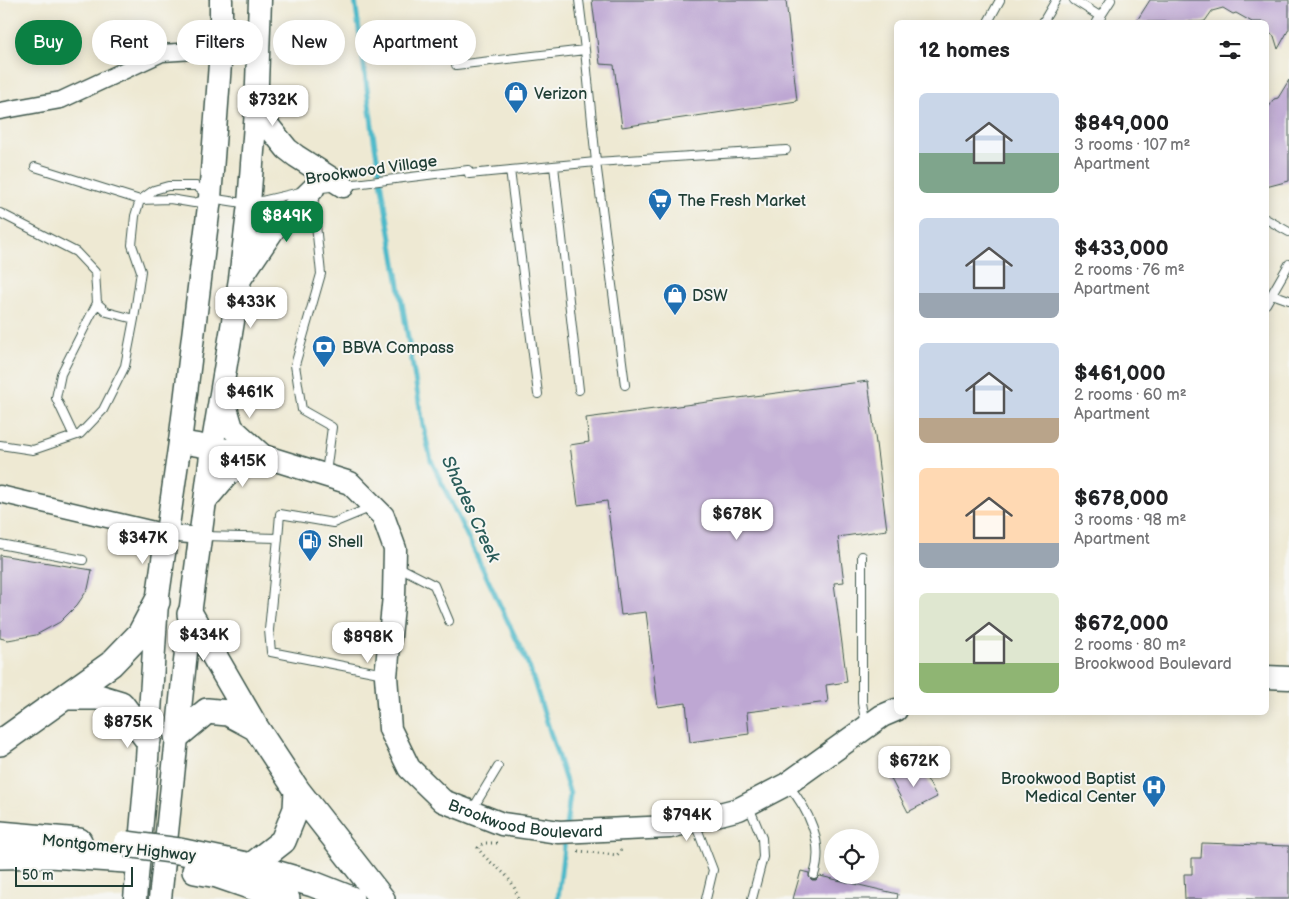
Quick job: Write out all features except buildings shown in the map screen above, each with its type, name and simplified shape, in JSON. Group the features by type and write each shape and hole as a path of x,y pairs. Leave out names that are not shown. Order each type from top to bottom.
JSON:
{"main road":[{"path":"221,0 221,20"},
{"path":"259,20 260,0"},
{"path":"135,899 157,602 180,442 210,198 220,65"},
{"path":"160,899 173,864 176,736 212,448 240,279 249,204 257,65"},
{"path":"256,111 287,149 343,186"},
{"path":"240,279 278,224 313,189"},
{"path":"206,500 228,474 263,456 232,428 222,392"},
{"name":"Brookwood Boulevard","path":"180,442 263,456 350,483 383,516 395,550 394,596 386,674 390,729 410,768 443,801 502,824 621,840 739,810 787,784 882,716 894,711"},
{"path":"0,743 111,664 140,634 157,602"},
{"path":"190,614 256,728 297,790 382,899"},
{"path":"1269,676 1289,678"},
{"path":"65,696 98,698 121,704 148,740"},
{"path":"176,736 207,711 228,713 256,728"},
{"path":"251,866 283,841 296,809 297,790"},
{"name":"Montgomery Highway","path":"0,834 126,852 217,875 263,895 287,899"},
{"name":"Montgomery Highway","path":"0,856 126,852"},
{"name":"Montgomery Highway","path":"173,864 251,866 313,884 351,899"}],"street":[{"path":"0,111 61,100 162,53 177,52"},
{"path":"0,494 167,533 201,536"}],"lane":[{"path":"579,0 596,162 625,385"},
{"path":"989,20 1000,0"},
{"path":"1044,20 1056,0"},
{"path":"1074,0 1099,20 1111,0"},
{"path":"476,63 585,50"},
{"name":"Brookwood Village","path":"249,204 313,189 437,174 786,150"},
{"path":"554,166 579,390"},
{"path":"36,167 140,200 156,201 170,199 194,203 210,198 249,204"},
{"path":"510,170 538,394"},
{"path":"0,444 33,450 80,434 103,410 125,366 134,319 141,271 132,245 135,216 140,200 154,190 168,186 196,186 210,198"},
{"path":"313,189 321,274 295,364 302,410 332,427 325,475"},
{"path":"0,213 76,252 95,272 97,303 61,374 56,398 74,436"},
{"path":"1269,221 1289,232"},
{"path":"1269,299 1289,264"},
{"path":"1272,294 1289,300"},
{"path":"97,303 107,312 134,319"},
{"path":"373,506 333,523 280,514 269,630 271,652 386,674"},
{"path":"201,536 278,538"},
{"path":"0,544 83,560"},
{"path":"862,556 862,703 866,727"},
{"path":"395,565 434,585 449,621"},
{"path":"471,812 498,767"},
{"path":"787,784 800,799 810,820 817,844 817,866 814,875"},
{"path":"748,805 762,838 763,857 752,899"},
{"path":"694,821 713,870 706,899"}],"path":[{"path":"613,855 618,855 621,840"},
{"path":"504,844 485,843 478,848 506,874 518,899"}],"waterway":[{"name":"Shades Creek","path":"355,0 374,140 423,425 431,460 529,666 570,794 566,827"},
{"name":"Shades Creek","path":"558,899 565,838"}],"place":[{"name":"Verizon","path":"516,114"},
{"name":"The Fresh Market","path":"660,221"},
{"name":"DSW","path":"675,316"},
{"name":"BBVA Compass","path":"324,368"},
{"name":"Shell","path":"310,562"},
{"name":"Brookwood Baptist Medical Center","path":"1154,808"}]}
